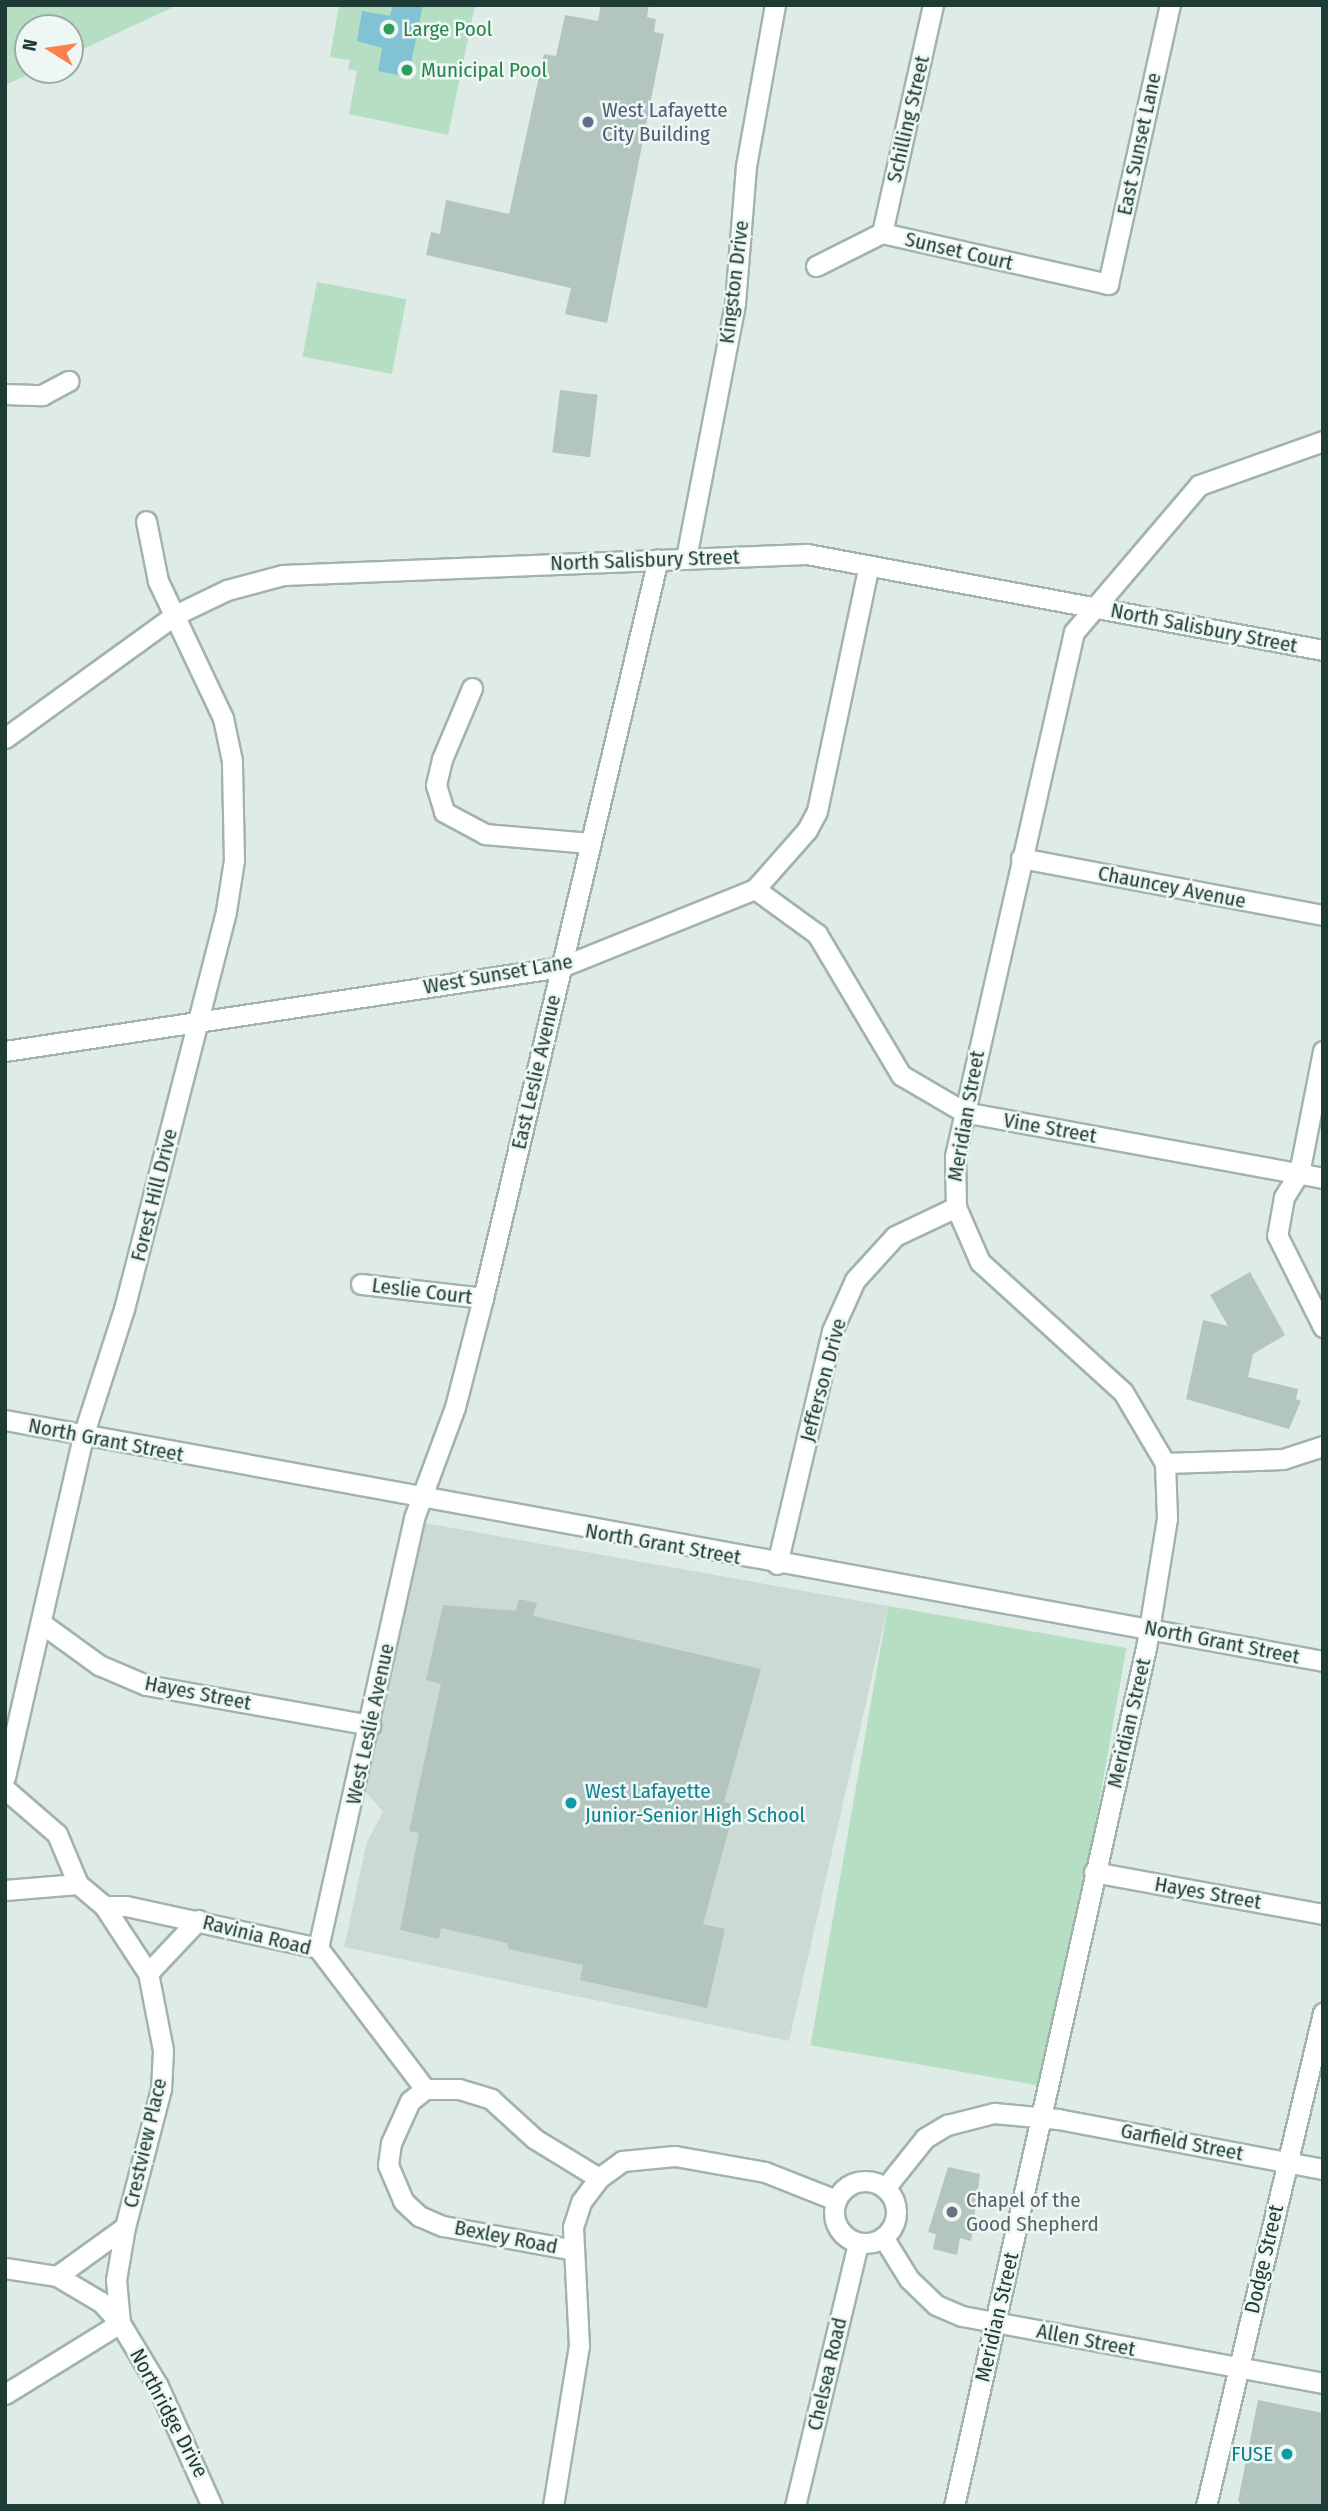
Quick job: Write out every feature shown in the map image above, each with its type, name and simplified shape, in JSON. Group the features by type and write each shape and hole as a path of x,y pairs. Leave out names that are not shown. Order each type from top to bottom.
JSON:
{"street":[{"name":"Kingston Drive","path":"686,558 735,303 746,166 775,5"},
{"name":"Schilling Street","path":"882,233 933,5"},
{"name":"East Sunset Lane","path":"1108,284 1170,5"},
{"name":"Sunset Court","path":"816,266 882,233 1108,284"},
{"path":"5,394 43,395 68,381"},
{"name":"Meridian Street","path":"954,2506 1150,1629 1167,1518 1165,1463 1123,1392 981,1262 956,1207 952,1185 964,1112 1074,632 1199,485 1323,441"},
{"name":"Forest Hill Drive","path":"5,1777 83,1436 124,1310 226,911 235,819 223,718 154,570 146,521"},
{"name":"North Salisbury Street","path":"5,738 175,615 227,590 283,575 807,554 1323,650"},
{"name":"East Leslie Avenue","path":"420,1500 455,1407 483,1298 658,559"},
{"name":"West Sunset Lane","path":"5,1051 196,1020 561,967 755,888 807,830 817,811 869,565"},
{"path":"472,688 436,785 444,812 464,827 507,839 590,843"},
{"name":"Chauncey Avenue","path":"1021,858 1323,915"},
{"name":"Vine Street","path":"755,888 817,933 901,1075 964,1112 1323,1178"},
{"path":"1323,1051 1299,1173 1284,1197 1277,1235 1323,1327"},
{"name":"Jefferson Drive","path":"777,1564 832,1331 855,1280 894,1236 956,1207"},
{"name":"Leslie Court","path":"361,1283 483,1298"},
{"name":"North Grant Street","path":"5,1420 420,1500 1323,1661"},
{"path":"1165,1463 1283,1459 1323,1446"},
{"name":"West Leslie Avenue","path":"318,1948 420,1500"},
{"name":"Hayes Street","path":"41,1623 99,1665 146,1685 370,1725"},
{"path":"5,1789 57,1833 78,1884 104,1906"},
{"name":"Hayes Street","path":"1094,1872 1323,1914"},
{"path":"5,1890 78,1884"},
{"name":"Ravinia Road","path":"104,1906 198,1920 318,1948 425,2088"},
{"name":"Crestview Place","path":"57,2276 125,2227 160,2089 163,2050 148,1973 104,1906"},
{"path":"148,1973 198,1920"},
{"name":"Dodge Street","path":"1206,2506 1323,2013"},
{"path":"425,2088 459,2089 491,2099 536,2139 599,2178"},
{"name":"Bexley Road","path":"425,2088 410,2101 391,2143 388,2165 403,2201 419,2216 443,2226 570,2249 579,2346 553,2506"},
{"path":"885,2188 905,2157 947,2125 994,2113 1041,2116"},
{"name":"Garfield Street","path":"1041,2116 1323,2169"},
{"path":"570,2249 581,2203 599,2178 621,2161 675,2157 765,2172 836,2200"},
{"path":"836,2200 858,2182 885,2188"},
{"path":"836,2200 837,2226 858,2243 883,2237 896,2213 885,2188"},
{"name":"Northridge Drive","path":"120,2323 116,2280 125,2227"},
{"name":"Allen Street","path":"883,2237 909,2278 936,2305 996,2323 1323,2383"},
{"name":"Chelsea Road","path":"795,2506 858,2243"},
{"name":"Northridge Drive","path":"5,2268 57,2276 101,2302 120,2323 158,2386 212,2506"},
{"path":"5,2394 120,2323"}],"shaded area":[{"path":"425,1523 888,1606 789,2041 344,1947 367,1842 383,1812 366,1792"}],"green space":[{"path":"5,5 178,5 84,49 84,14 14,14 14,81 5,85"},
{"name":"Municipal Pool","path":"339,5 475,5 448,135 349,114 357,71 348,69 350,60 330,57"},
{"path":"317,282 406,299 392,374 302,357"},
{"path":"888,1606 1126,1648 1049,2087 811,2045"}],"water":[{"name":"Large Pool","path":"393,5 423,5 408,77 378,71 382,48 357,41 362,11 390,16"}],"building":[{"name":"West Lafayette City Building","path":"601,5 649,5 647,17 656,19 654,32 664,34 607,323 565,314 571,288 426,255 431,232 440,234 446,200 509,214 544,54 556,56 565,15 598,21"},
{"path":"560,390 598,395 590,457 552,453"},
{"path":"1250,1272 1285,1335 1253,1354 1248,1377 1298,1389 1296,1399 1301,1401 1289,1429 1186,1399 1203,1320 1228,1326 1210,1295"},
{"name":"West Lafayette Junior-Senior High School","path":"519,1599 537,1603 533,1616 761,1669 724,1802 732,1804 733,1814 703,1924 725,1929 707,2008 580,1980 583,1965 509,1949 507,1943 441,1928 439,1939 400,1930 419,1833 409,1831 441,1684 426,1680 443,1605 516,1611"},
{"name":"Chapel of the Good Shepherd","path":"948,2167 980,2174 971,2241 960,2238 957,2255 933,2249 936,2234 928,2232"},
{"name":"FUSE","path":"1258,2400 1323,2413 1323,2506 1242,2506 1238,2501"}],"place":[{"name":"Large Pool","path":"389,29"},
{"name":"Municipal Pool","path":"407,70"},
{"name":"West Lafayette City Building","path":"588,122"},
{"name":"West Lafayette Junior-Senior High School","path":"571,1803"},
{"name":"Chapel of the Good Shepherd","path":"952,2212"},
{"name":"FUSE","path":"1287,2454"}]}
